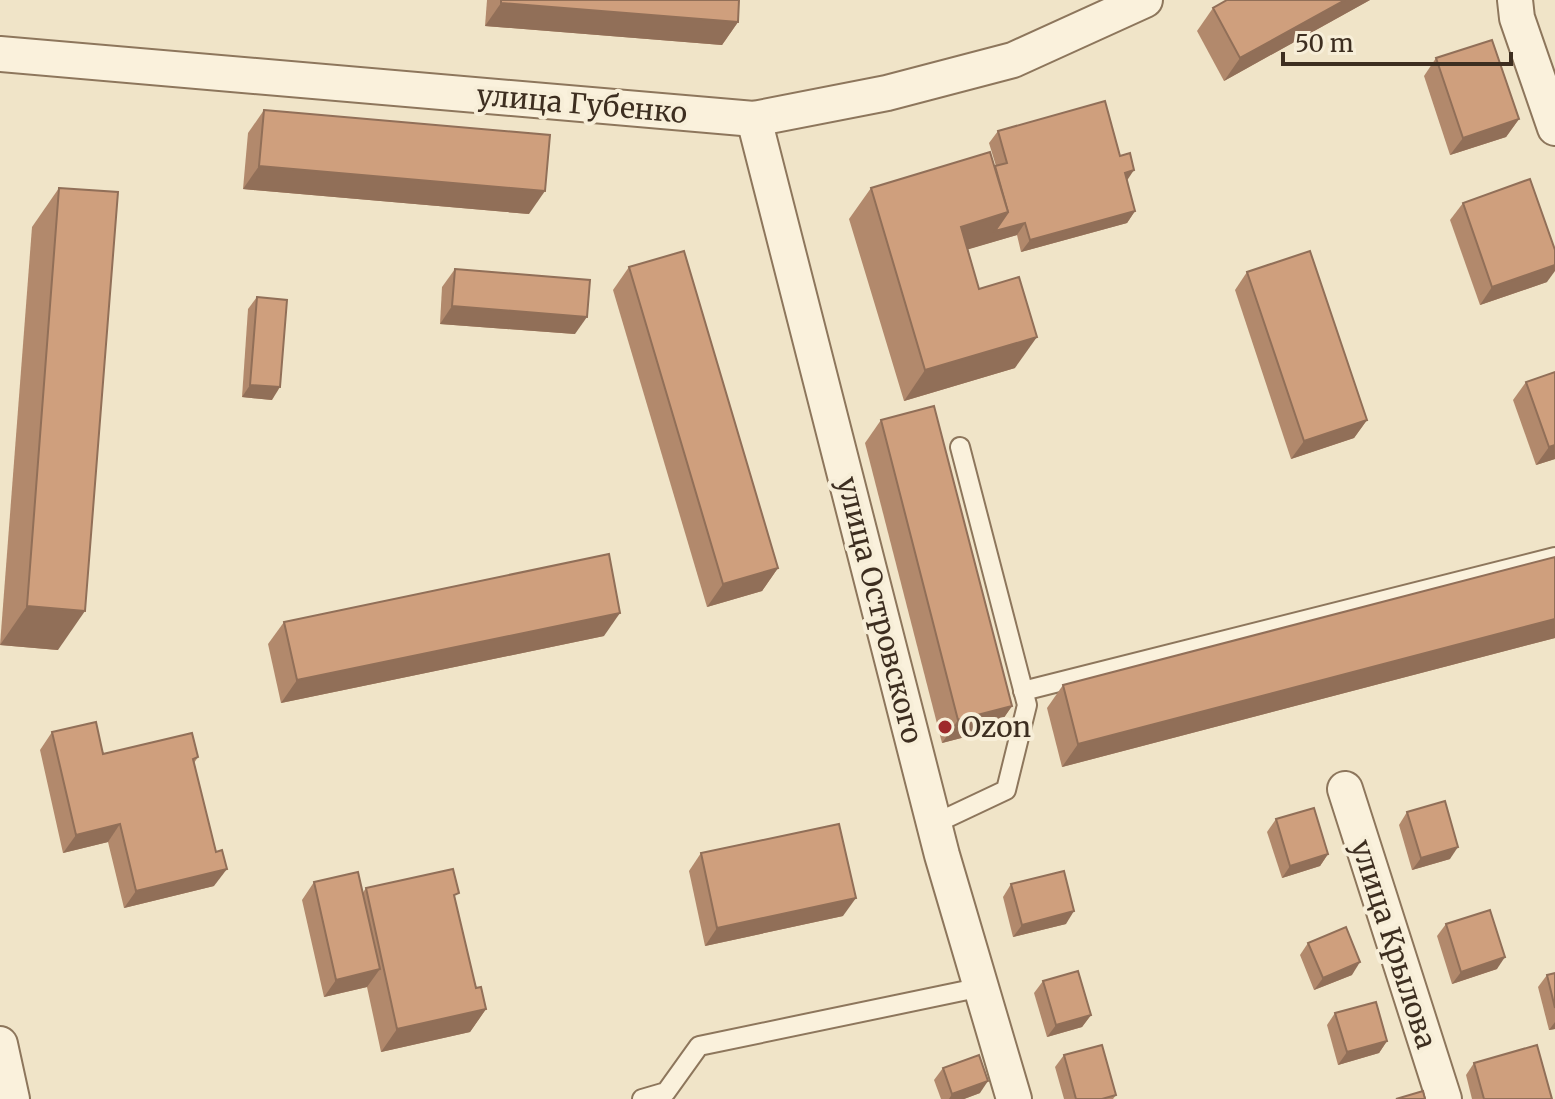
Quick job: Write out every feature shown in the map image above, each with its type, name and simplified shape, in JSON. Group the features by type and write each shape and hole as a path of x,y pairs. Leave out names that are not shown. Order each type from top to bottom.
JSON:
{"street":[{"name":"улица Губенко","path":"0,54 754,119 887,93 1013,60 1145,0"},
{"path":"1515,0 1517,18 1552,109"},
{"name":"улица Островского","path":"754,119 934,824 1014,1099"},
{"name":"улица Крылова","path":"1345,789 1444,1099"},
{"path":"0,1044 12,1099"}],"lane":[{"path":"934,824 1006,790 1027,705 960,447"},
{"path":"1023,691 1555,557"},
{"path":"642,1099 666,1092 699,1046 982,987"}],"building":[{"path":"501,0 739,0 738,22 501,3"},
{"path":"1227,0 1345,0 1240,58 1213,8"},
{"path":"1492,40 1519,119 1463,138 1436,58"},
{"path":"1105,101 1120,156 1130,153 1134,170 1125,173 1135,211 1030,240 1025,223 995,231 1008,212 995,166 1007,163 998,131"},
{"path":"264,110 550,135 545,191 259,166"},
{"path":"990,152 1008,212 961,227 979,289 1019,277 1037,337 925,370 871,188"},
{"path":"1530,179 1555,250 1555,265 1492,287 1463,203"},
{"path":"59,188 118,192 85,611 27,606"},
{"path":"684,251 778,568 723,584 629,267"},
{"path":"1310,251 1367,420 1304,441 1247,272"},
{"path":"455,269 590,280 587,317 452,306"},
{"path":"257,297 287,300 280,387 250,385"},
{"path":"1555,372 1555,445 1549,447 1526,382"},
{"path":"934,406 1012,706 958,720 881,420"},
{"path":"609,554 620,613 297,680 284,622"},
{"path":"1555,557 1555,619 1078,744 1063,685"},
{"path":"96,722 103,754 192,733 198,757 193,759 216,852 222,850 227,869 136,891 120,824 76,835 52,732"},
{"path":"1445,801 1458,847 1421,858 1407,812"},
{"path":"1314,808 1328,854 1290,866 1276,819"},
{"path":"839,824 856,898 717,928 701,853"},
{"path":"453,869 459,893 454,895 476,988 481,987 486,1009 397,1029 366,888"},
{"path":"1064,871 1074,911 1022,925 1011,884"},
{"path":"358,872 380,969 336,980 314,882"},
{"path":"1490,910 1505,957 1461,972 1446,924"},
{"path":"1346,927 1360,962 1323,978 1308,943"},
{"path":"1078,971 1091,1015 1056,1025 1043,981"},
{"path":"1555,973 1555,1008 1547,975"},
{"path":"1376,1002 1387,1041 1347,1052 1335,1013"},
{"path":"1102,1045 1116,1095 1102,1099 1076,1099 1064,1055"},
{"path":"1537,1045 1552,1099 1484,1099 1474,1063"},
{"path":"979,1055 988,1081 952,1094 943,1068"},
{"path":"1423,1091 1425,1099 1396,1099"}],"place":[{"name":"Ozon","path":"945,727"}]}
